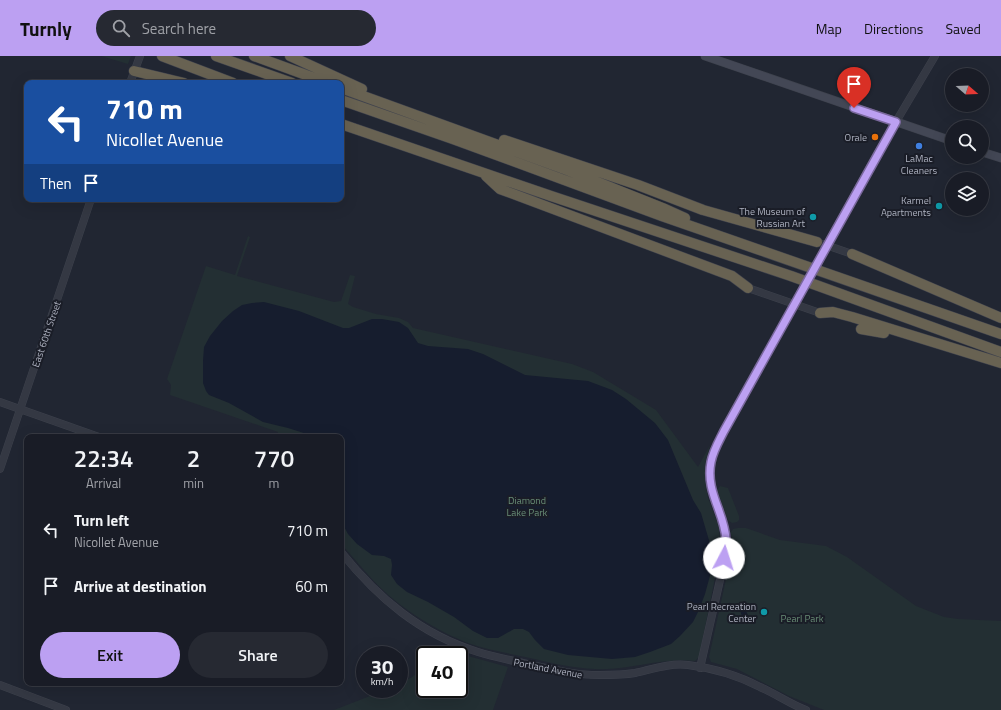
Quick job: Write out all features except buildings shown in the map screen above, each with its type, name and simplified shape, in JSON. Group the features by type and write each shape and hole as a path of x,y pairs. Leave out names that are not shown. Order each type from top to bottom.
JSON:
{"highway":[{"path":"162,56 225,80"},
{"path":"216,56 284,80"},
{"path":"254,56 320,80"},
{"path":"290,56 343,80"},
{"path":"134,71 172,80"},
{"path":"344,81 380,97 387,105"},
{"path":"344,89 560,168 665,209 731,240"},
{"path":"344,101 453,139 662,216 1001,334"},
{"path":"439,124 451,122 460,124 638,185 703,210 823,246"},
{"path":"344,125 790,276 1001,352"},
{"path":"344,130 361,131"},
{"path":"483,173 500,189 732,276 748,288"},
{"path":"852,254 1001,318"},
{"path":"820,313 833,312 852,317 944,344 965,352"},
{"path":"861,329 882,332 965,352 1001,363"}],"main road":[{"path":"705,56 945,139"},
{"path":"989,154 1001,158"}],"street":[{"path":"131,80 140,56"},
{"path":"700,668 727,540 712,493 710,473 714,451 796,301 823,246 935,56"},
{"name":"East 60th Street","path":"0,469 90,202"},
{"path":"823,246 852,254"},
{"path":"748,288 796,301 820,313"},
{"path":"0,402 91,434"},
{"name":"Portland Avenue","path":"344,555 368,583 397,610 439,636 478,652 497,658 581,675 617,675 635,673 669,665 689,666 721,673 759,686 795,708 806,710"},
{"path":"0,685 66,710"}],"green space":[{"path":"101,56 131,56 128,64"},
{"name":"Diamond Lake Park","path":"248,236 250,237 237,276 334,302 341,301 350,275 355,276 348,304 353,307 376,314 399,318 408,322 413,328 572,364 593,372 656,410 698,467 710,445 706,461 705,479 708,498 719,526 720,543 716,573 699,657 695,661 682,660 657,662 608,669 595,669 554,663 465,642 428,623 384,591 344,547 344,434 278,434 278,432 170,395 171,385 167,379 206,266 235,275"},
{"path":"720,486 728,488 739,516 739,520 737,522 732,523 728,520 717,490"},
{"name":"Pearl Park","path":"746,528 780,540 826,546 847,557 916,606 944,617 1001,621 1001,710 824,710 789,696 737,669 711,662 709,657 730,561 732,546 731,532 733,529"},
{"path":"468,656 508,667 493,710 334,710 365,698 408,698 408,679 416,674 416,698 468,698"}],"water":[{"name":"Diamond Lake Park","path":"264,302 299,311 343,328 349,328 372,319 399,322 408,328 418,343 428,346 468,349 483,354 525,375 588,381 612,390 626,399 655,423 668,440 693,500 701,513 713,554 711,572 705,594 693,622 671,644 635,657 612,659 568,655 544,649 529,632 523,629 514,629 498,638 487,638 473,631 454,617 428,602 407,592 397,584 391,575 391,559 384,556 372,555 357,544 348,534 344,527 344,434 307,434 263,422 229,403 209,395 206,391 203,383 204,347 210,336 222,321 242,305"},
{"path":"745,608 749,618 743,620 740,610"}],"place":[{"name":"Orale","path":"875,137"},
{"name":"LaMac Cleaners","path":"919,146"},
{"name":"Karmel Apartments","path":"939,206"},
{"name":"The Museum of Russian Art","path":"813,217"},
{"name":"Pearl Recreation Center","path":"764,612"}],"route":[{"path":"724,558 727,540 712,493 710,473 714,451 775,338 896,122 854,108"}]}
